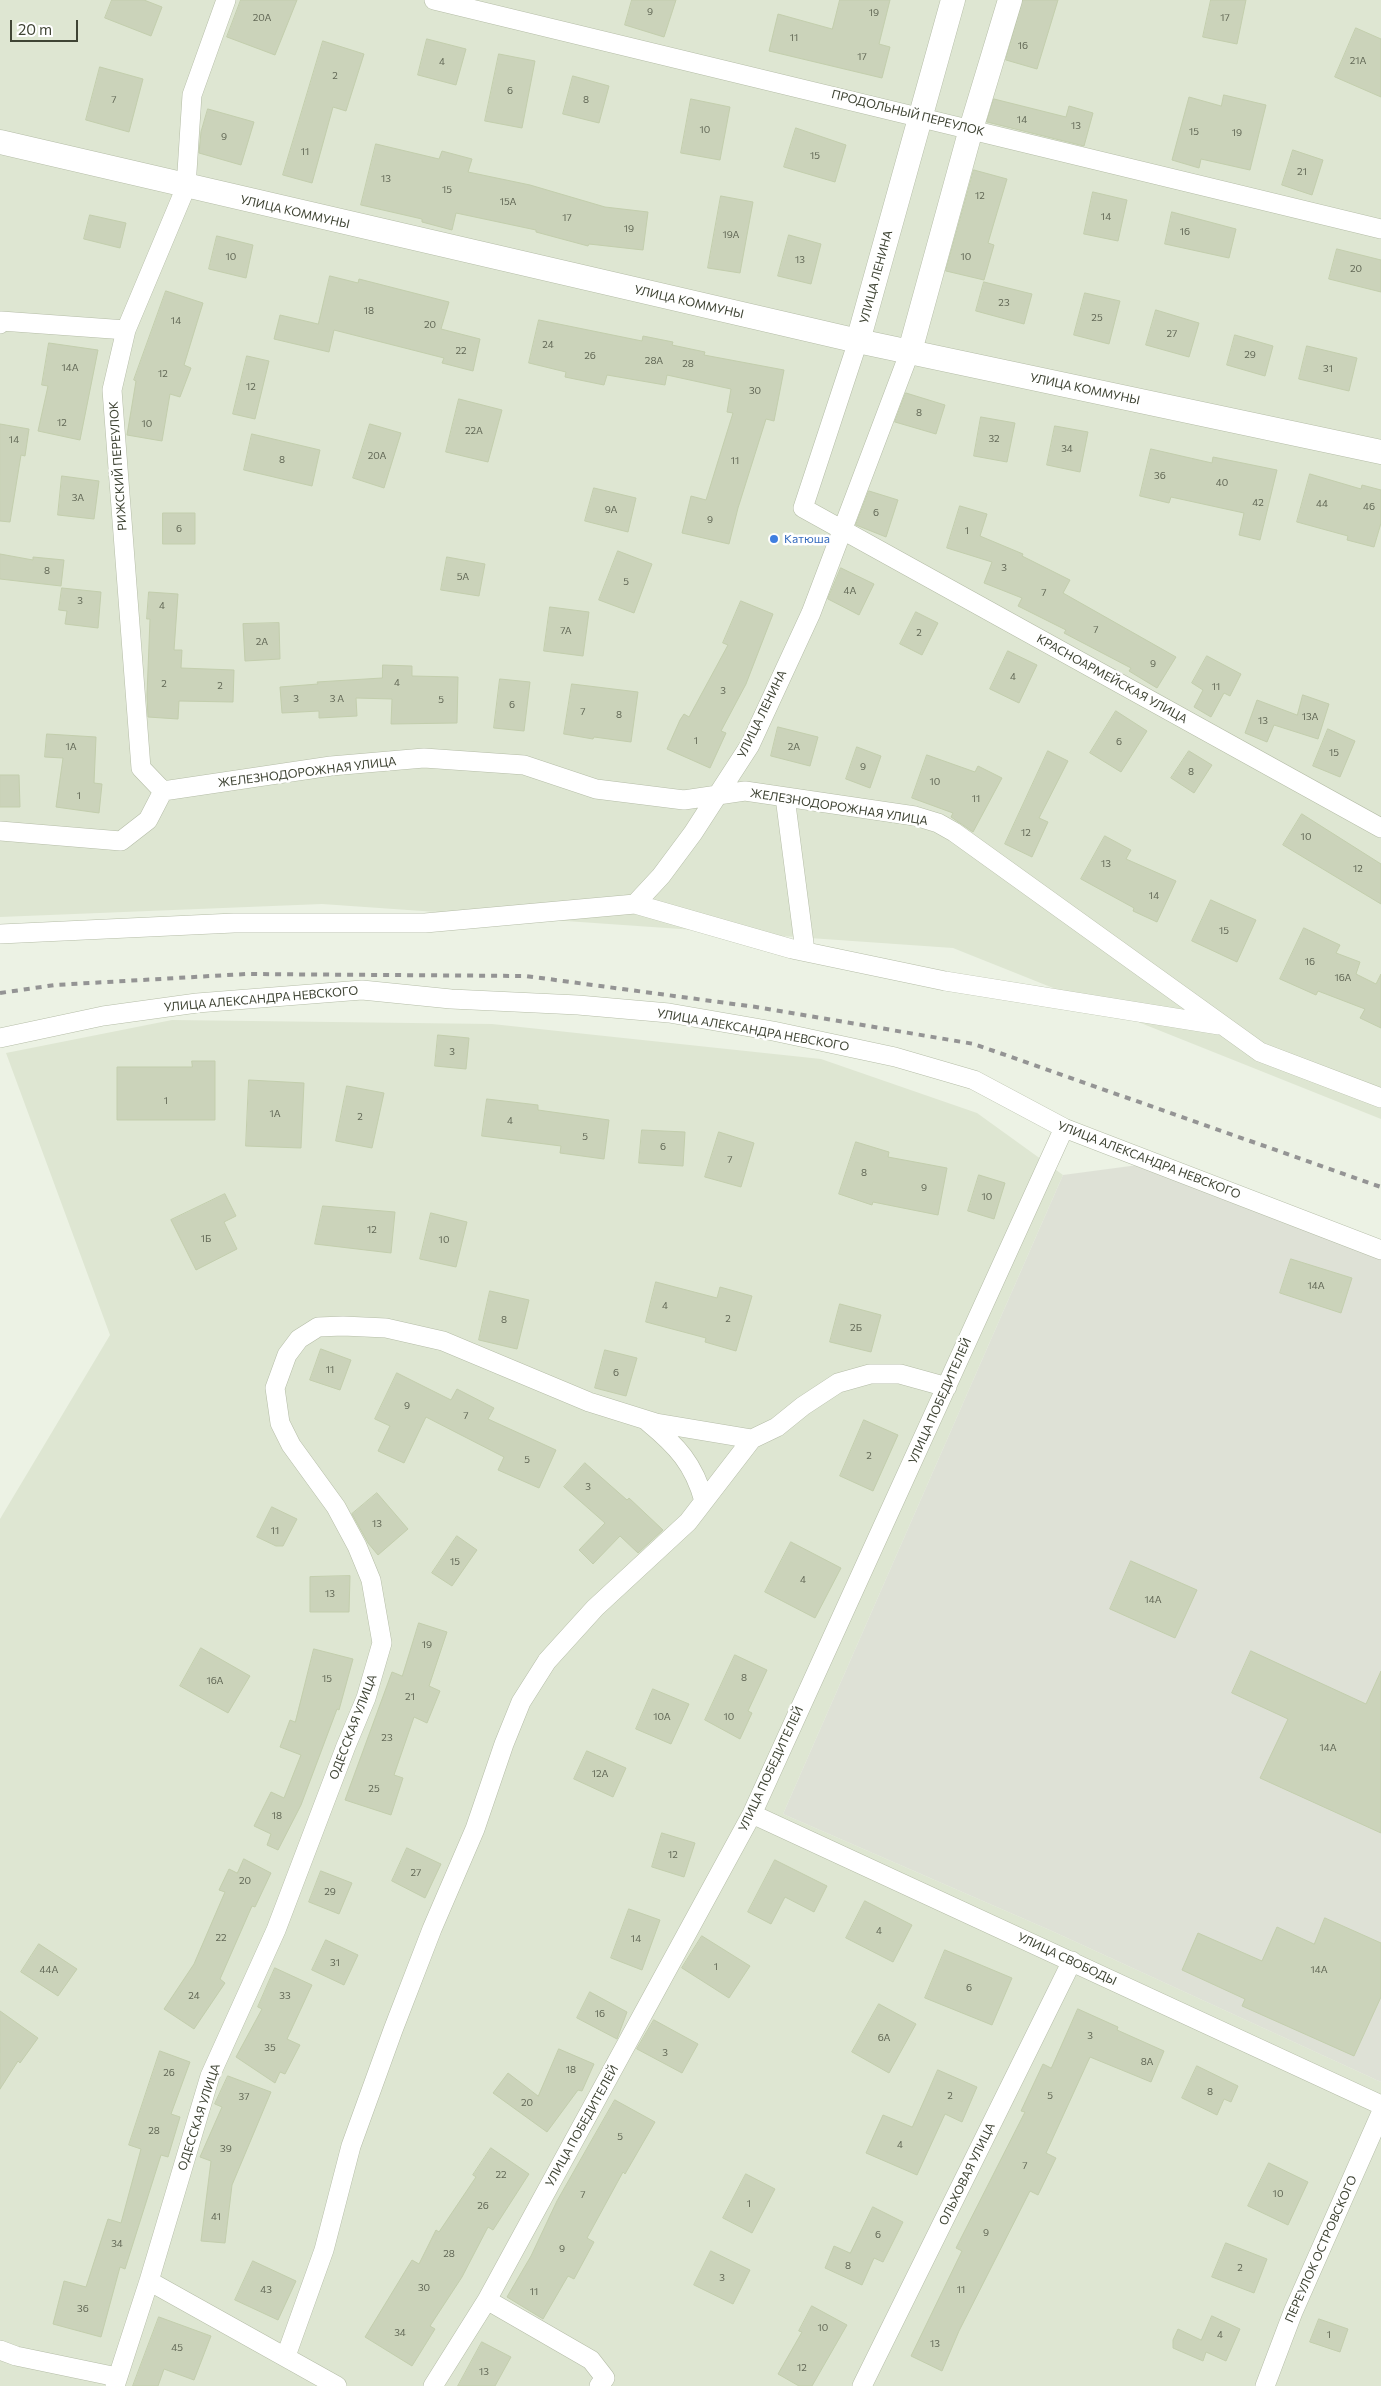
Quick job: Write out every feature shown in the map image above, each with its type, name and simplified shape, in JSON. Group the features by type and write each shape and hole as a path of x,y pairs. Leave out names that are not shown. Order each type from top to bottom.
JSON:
{"street":[{"name":"РИЖСКИЙ ПЕРЕУЛОК","path":"164,791 141,768 112,390 126,330 186,187 192,95 226,0"},
{"name":"ПРОДОЛЬНЫЙ ПЕРЕУЛОК","path":"434,0 1381,229"},
{"name":"УЛИЦА ЛЕНИНА","path":"842,530 803,508 858,341 953,0"},
{"name":"УЛИЦА ЛЕНИНА","path":"635,904 662,876 750,745 811,613 910,351 971,129 1010,0"},
{"name":"УЛИЦА КОММУНЫ","path":"0,142 186,187 858,341 1381,452"},
{"path":"0,324 1,321 126,330"},
{"name":"КРАСНОАРМЕЙСКАЯ УЛИЦА","path":"842,530 1381,828"},
{"name":"ЖЕЛЕЗНОДОРОЖНАЯ УЛИЦА","path":"164,791 331,766 424,758 524,765 596,789 684,800 745,791 915,816 938,823 982,851 1260,1052 1381,1098"},
{"path":"0,831 122,841 148,820 164,791"},
{"path":"785,797 805,952"},
{"path":"0,934 234,923 425,923 635,904 805,952 945,982 1223,1026"},
{"name":"УЛИЦА АЛЕКСАНДРА НЕВСКОГО","path":"0,1038 103,1016 188,1004 362,990 669,1013 773,1031 895,1057 974,1080 1064,1128 1381,1250"},
{"name":"УЛИЦА ПОБЕДИТЕЛЕЙ","path":"433,2386 488,2300 752,1814 1064,1128"},
{"name":"ОДЕССКАЯ УЛИЦА","path":"116,2382 149,2281 210,2076 276,1930 366,1698 382,1643 371,1580 357,1546 336,1507 291,1445 280,1424 275,1388 286,1355 299,1339 318,1327 386,1328 443,1341 589,1402 645,1419 752,1439"},
{"path":"286,2356 324,2250 354,2137 393,2030 475,1829 504,1744 521,1702 546,1661 595,1608 688,1522 752,1439 777,1427 803,1406 838,1383 870,1374 900,1374 947,1387"},
{"name":"ОДЕССКАЯ УЛИЦА","path":"645,1419 675,1445 688,1461 698,1480 704,1501"},
{"name":"УЛИЦА СВОБОДЫ","path":"752,1814 1381,2105"},
{"name":"ОЛЬХОВАЯ УЛИЦА","path":"862,2386 1072,1961"},
{"name":"ПЕРЕУЛОК ОСТРОВСКОГО","path":"1265,2386 1293,2312 1381,2113"},
{"path":"149,2281 337,2386"},
{"path":"488,2300 591,2360 605,2378 599,2386"},
{"path":"0,2350 16,2356 116,2382"}],"shaded area":[{"path":"0,0 1381,0 1381,1119 953,948 322,904 0,917"},
{"path":"172,1020 492,1024 821,1059 977,1113 1063,1175 783,1814 1052,1931 1381,2082 1381,2386 0,2386 0,1519 110,1335 6,1053"},
{"path":"1138,1165 1381,1256 1381,2082 1052,1931 783,1814 1063,1175"}],"building":[{"path":"112,0 144,0 162,7 151,36 105,18"},
{"path":"241,0 297,0 275,55 227,37"},
{"path":"632,0 676,0 664,37 625,25"},
{"path":"840,0 890,0 879,44 890,47 882,78 769,51 778,14 832,29"},
{"path":"1023,0 1058,0 1037,69 1006,60"},
{"path":"1211,0 1246,0 1237,44 1203,37"},
{"path":"1356,28 1381,39 1381,97 1335,77"},
{"path":"427,39 466,49 456,85 418,75"},
{"path":"323,41 364,54 346,111 333,107 312,183 283,175"},
{"path":"499,54 535,61 522,128 485,121"},
{"path":"100,67 143,79 129,132 86,120"},
{"path":"573,76 609,86 599,123 563,114"},
{"path":"1224,95 1266,105 1250,170 1201,159 1199,168 1172,160 1189,97 1221,106"},
{"path":"691,99 730,107 720,160 681,153"},
{"path":"994,99 1066,117 1069,106 1093,113 1084,146 987,122"},
{"path":"208,109 254,122 241,165 199,153 201,132"},
{"path":"796,128 846,145 835,182 784,167"},
{"path":"376,144 439,159 442,151 472,159 468,172 530,185 605,207 648,212 643,250 589,244 588,246 536,232 536,230 456,213 452,230 422,222 422,219 361,205"},
{"path":"1293,150 1323,160 1312,195 1282,185"},
{"path":"974,170 1007,179 988,243 994,245 984,280 946,271"},
{"path":"1093,192 1127,200 1118,241 1084,234"},
{"path":"721,196 753,202 740,273 708,268"},
{"path":"1172,212 1236,229 1229,258 1165,244"},
{"path":"90,215 126,223 120,248 84,239"},
{"path":"789,235 821,244 811,284 778,276"},
{"path":"217,236 253,245 246,278 209,269"},
{"path":"1337,249 1381,260 1381,292 1329,279"},
{"path":"330,276 358,283 359,279 449,302 441,329 480,339 473,371 442,363 444,358 334,330 329,352 274,339 280,315 318,324"},
{"path":"984,282 1032,294 1024,324 976,311"},
{"path":"166,291 203,303 184,365 191,368 180,397 170,394 162,441 127,435 136,381 134,380"},
{"path":"1085,293 1120,301 1109,344 1074,335"},
{"path":"1156,310 1199,323 1189,357 1146,345"},
{"path":"539,320 642,341 643,336 673,342 672,345 705,352 704,355 784,370 774,421 766,419 738,508 729,544 682,533 691,496 706,500 733,413 727,412 731,389 667,375 665,385 607,375 604,385 565,377 566,372 529,363"},
{"path":"1235,335 1273,346 1265,376 1227,365"},
{"path":"49,343 98,350 80,440 38,431 48,386 42,385"},
{"path":"1307,346 1357,358 1349,391 1299,379"},
{"path":"247,356 269,361 255,419 233,414"},
{"path":"906,393 945,405 936,434 895,422"},
{"path":"459,399 502,410 488,462 446,452"},
{"path":"981,417 1015,423 1007,462 974,456"},
{"path":"0,424 29,429 25,456 21,455 10,522 0,521"},
{"path":"370,424 401,433 384,488 353,478"},
{"path":"1055,426 1088,432 1080,472 1047,465"},
{"path":"252,434 320,450 312,486 244,470"},
{"path":"1151,449 1212,463 1213,457 1277,470 1260,540 1239,535 1244,513 1171,497 1169,503 1140,496"},
{"path":"1310,474 1361,489 1362,485 1381,490 1381,523 1374,547 1347,540 1348,536 1297,522"},
{"path":"62,476 99,481 94,519 58,515"},
{"path":"594,488 636,498 628,532 585,521"},
{"path":"869,491 898,500 886,537 856,525"},
{"path":"960,506 987,514 980,536 1023,554 1022,556 1070,580 1063,593 1176,657 1157,688 1129,671 1131,668 1064,633 1066,630 1018,606 1022,598 984,583 992,562 947,548"},
{"path":"163,513 195,513 195,544 163,544"},
{"path":"618,551 652,564 634,613 599,600"},
{"path":"0,554 33,560 33,557 64,560 61,586 0,579"},
{"path":"447,557 485,564 479,596 441,590"},
{"path":"841,568 874,584 859,615 828,599"},
{"path":"62,588 101,592 98,628 65,624 67,611 59,610"},
{"path":"149,592 178,594 174,650 182,650 181,668 234,670 233,702 179,701 178,719 148,717 150,619 147,619"},
{"path":"741,601 773,614 746,684 721,731 726,733 710,768 667,749 680,720 684,714 689,717 728,645 723,643"},
{"path":"550,607 589,612 583,656 544,651"},
{"path":"916,612 938,623 922,655 900,644"},
{"path":"279,623 280,659 245,661 243,624"},
{"path":"1008,651 1037,665 1019,703 990,689"},
{"path":"1207,656 1241,674 1230,696 1224,693 1211,717 1194,707 1203,690 1192,683"},
{"path":"383,665 412,666 412,676 458,677 457,723 391,724 392,699 356,698 357,716 319,718 319,711 282,713 280,687 318,684 317,682 382,678"},
{"path":"500,679 530,682 524,731 494,728"},
{"path":"572,684 638,692 631,742 594,737 593,739 564,734"},
{"path":"1303,695 1329,704 1318,739 1274,725 1267,742 1245,733 1257,700 1297,715"},
{"path":"1116,711 1147,731 1121,772 1090,753"},
{"path":"778,727 818,737 810,766 771,756"},
{"path":"1328,729 1355,741 1340,777 1313,766"},
{"path":"47,734 96,737 94,783 102,784 99,813 56,807 63,758 45,757"},
{"path":"857,747 881,756 870,788 846,779"},
{"path":"1048,751 1068,761 1039,818 1048,822 1032,857 1005,844"},
{"path":"1189,751 1212,765 1194,793 1171,778"},
{"path":"927,755 975,772 978,766 1002,778 973,832 951,817 953,813 912,798"},
{"path":"0,775 19,775 20,807 0,807"},
{"path":"1302,814 1381,864 1381,904 1283,845"},
{"path":"1105,836 1131,850 1126,859 1176,881 1157,922 1133,911 1134,908 1081,879"},
{"path":"1211,900 1256,920 1237,962 1192,941"},
{"path":"1304,928 1340,945 1336,953 1360,962 1356,974 1376,984 1381,974 1381,1028 1360,1018 1365,1009 1318,991 1316,995 1280,979"},
{"path":"438,1035 469,1038 466,1069 435,1066"},
{"path":"192,1061 215,1061 215,1120 117,1120 117,1067 192,1067"},
{"path":"249,1080 304,1083 301,1148 246,1146"},
{"path":"347,1086 384,1093 372,1148 336,1141"},
{"path":"487,1099 538,1105 538,1110 609,1120 604,1159 560,1153 561,1146 482,1136"},
{"path":"642,1130 685,1132 683,1166 639,1163"},
{"path":"719,1132 754,1143 741,1187 705,1177"},
{"path":"856,1142 889,1152 888,1157 947,1168 938,1215 873,1202 872,1205 839,1194"},
{"path":"979,1175 1005,1183 994,1219 968,1211"},
{"path":"225,1194 236,1216 224,1222 237,1249 196,1270 171,1220"},
{"path":"323,1206 395,1212 391,1253 315,1244"},
{"path":"431,1213 467,1222 456,1267 420,1259"},
{"path":"1291,1259 1352,1278 1341,1313 1280,1293"},
{"path":"656,1282 717,1298 720,1287 752,1296 736,1351 705,1342 706,1338 646,1322"},
{"path":"490,1291 529,1300 517,1349 479,1340"},
{"path":"840,1304 881,1315 871,1352 830,1342"},
{"path":"321,1349 351,1360 340,1390 310,1380"},
{"path":"605,1350 637,1358 626,1396 595,1388"},
{"path":"397,1373 451,1400 457,1389 494,1408 488,1419 556,1450 539,1488 498,1470 504,1457 426,1417 404,1463 378,1451 390,1426 375,1419"},
{"path":"864,1420 898,1435 873,1491 840,1476"},
{"path":"585,1463 627,1500 629,1498 663,1530 638,1553 620,1536 593,1564 579,1550 605,1523 564,1487"},
{"path":"377,1493 408,1529 378,1555 368,1543 352,1514"},
{"path":"272,1507 297,1519 283,1546 276,1546 257,1537"},
{"path":"457,1536 477,1550 452,1586 432,1573"},
{"path":"791,1542 841,1568 815,1618 765,1592"},
{"path":"1131,1561 1197,1590 1175,1638 1110,1609"},
{"path":"350,1576 349,1612 310,1612 310,1577"},
{"path":"419,1623 447,1632 429,1686 440,1691 427,1723 414,1717 394,1775 403,1778 391,1815 345,1800 392,1672 402,1676"},
{"path":"201,1648 250,1676 228,1713 180,1686"},
{"path":"314,1649 353,1659 339,1710 337,1709 301,1805 278,1850 267,1845 271,1834 254,1826 271,1792 284,1798 301,1755 280,1747 290,1720 295,1722"},
{"path":"1251,1651 1366,1704 1381,1671 1381,1833 1260,1778 1288,1719 1232,1693"},
{"path":"735,1655 767,1670 748,1711 752,1713 740,1739 705,1720"},
{"path":"653,1689 689,1704 671,1744 636,1729"},
{"path":"587,1751 626,1768 613,1797 574,1779"},
{"path":"662,1833 695,1843 684,1877 652,1867"},
{"path":"407,1848 441,1864 425,1898 392,1881"},
{"path":"244,1859 271,1873 255,1907 252,1906 220,1979 225,1983 194,2029 164,2009 194,1964 225,1892 219,1890 229,1869 237,1873"},
{"path":"775,1860 827,1886 814,1912 785,1897 771,1924 748,1912"},
{"path":"321,1871 352,1883 339,1914 309,1902"},
{"path":"865,1901 912,1925 893,1962 846,1938"},
{"path":"629,1909 660,1920 642,1970 611,1958"},
{"path":"1325,1918 1381,1943 1381,1997 1354,2056 1242,2006 1245,1999 1182,1970 1198,1933 1262,1961 1277,1927 1314,1944"},
{"path":"702,1936 750,1966 729,1998 682,1968"},
{"path":"326,1940 358,1955 344,1985 312,1970"},
{"path":"39,1944 77,1969 58,1996 21,1972"},
{"path":"945,1950 1012,1978 992,2025 925,1998"},
{"path":"275,1968 312,1985 287,2039 300,2045 285,2074 280,2072 275,2083 236,2057 262,2009 258,2007"},
{"path":"590,1992 627,2012 617,2039 577,2018"},
{"path":"879,2004 916,2024 889,2073 852,2052"},
{"path":"1078,2009 1118,2027 1117,2030 1164,2051 1151,2082 1090,2057 1046,2153 1056,2158 1038,2195 1030,2191 959,2331 942,2371 911,2356 962,2251 956,2248 1025,2112 1021,2111 1043,2064 1051,2068"},
{"path":"0,2011 38,2038 20,2063 18,2061 0,2089"},
{"path":"654,2020 698,2044 682,2073 637,2049"},
{"path":"559,2049 594,2064 582,2091 578,2090 547,2132 493,2093 508,2073 538,2096"},
{"path":"160,2051 190,2062 171,2114 180,2117 168,2157 161,2155 125,2269 120,2267 101,2337 53,2324 64,2281 86,2287 108,2219 121,2223 141,2149 129,2145"},
{"path":"1197,2066 1238,2086 1231,2102 1224,2099 1217,2115 1182,2098"},
{"path":"938,2070 977,2087 962,2122 945,2114 917,2175 866,2153 883,2115 912,2127"},
{"path":"228,2076 271,2092 232,2185 225,2243 201,2241 211,2161 200,2157 222,2107 215,2104"},
{"path":"615,2100 655,2122 625,2174 623,2172 587,2238 594,2242 574,2279 568,2276 543,2319 507,2297 531,2256 557,2201"},
{"path":"491,2148 529,2174 493,2230 488,2227 462,2277 430,2326 435,2329 412,2366 365,2337 412,2260 419,2264 436,2230 439,2232 476,2177 473,2175"},
{"path":"1269,2163 1308,2182 1288,2225 1248,2206"},
{"path":"746,2174 775,2189 752,2233 723,2218"},
{"path":"873,2207 903,2222 883,2262 874,2258 862,2285 825,2268 834,2246 850,2253"},
{"path":"1226,2243 1267,2259 1254,2293 1212,2277"},
{"path":"711,2251 750,2270 733,2304 694,2285"},
{"path":"253,2261 296,2281 278,2320 235,2300"},
{"path":"812,2306 847,2325 812,2386 799,2386 778,2374 802,2332 799,2331"},
{"path":"1212,2316 1240,2329 1226,2361 1206,2352 1203,2361 1173,2348 1173,2340 1178,2329 1201,2340"},
{"path":"159,2317 211,2336 194,2380 164,2369 158,2386 133,2386"},
{"path":"1319,2319 1348,2329 1340,2352 1310,2342"},
{"path":"482,2342 511,2357 495,2386 458,2386"}],"railway":[{"path":"0,993 55,985 246,974 526,976 756,1007 974,1044 1381,1187"}],"place":[{"name":"Катюша","path":"774,539"}]}
